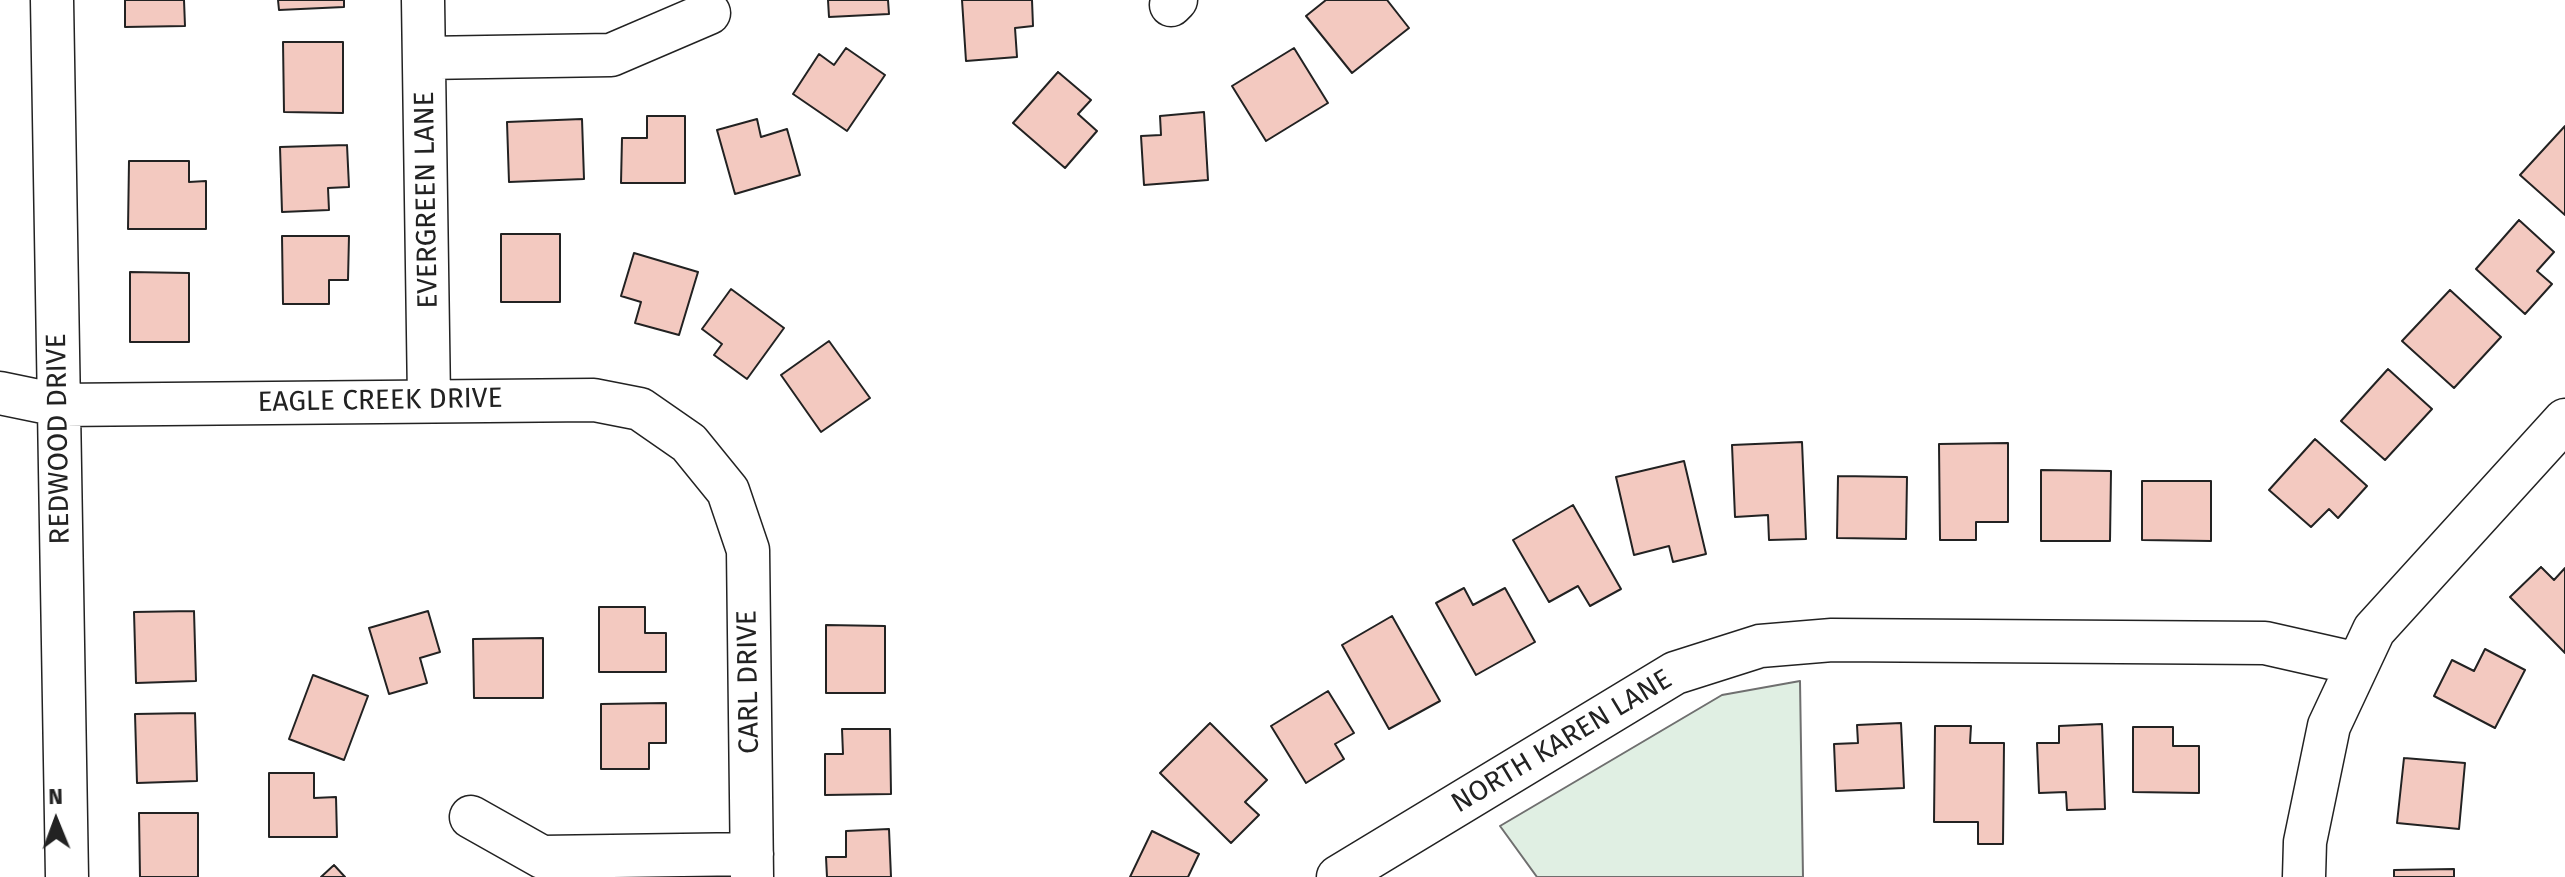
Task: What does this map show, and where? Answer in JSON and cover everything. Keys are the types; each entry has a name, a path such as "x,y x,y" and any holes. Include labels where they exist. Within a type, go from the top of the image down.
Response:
{"street":[{"name":"REDWOOD DRIVE","path":"52,0 67,877"},
{"name":"EVERGREEN LANE","path":"423,0 429,399"},
{"path":"424,58 611,55 709,13"},
{"name":"EAGLE CREEK DRIVE","path":"0,393 58,405 429,399 594,400 640,409 689,443 728,491"},
{"path":"2304,877 2305,842 2329,726 2374,630 2565,420"},
{"name":"CARL DRIVE","path":"728,491 748,550 752,866"},
{"name":"NORTH KAREN LANE","path":"1338,877 1675,673 1760,646 1832,640 2265,643 2358,664"},
{"path":"471,817 542,857 752,866"}],"green space":[{"path":"1800,681 1803,877 1537,877 1500,826 1722,695"}],"building":[{"path":"125,0 184,0 185,26 125,27"},
{"path":"278,0 344,0 344,7 279,10"},
{"path":"828,0 888,0 889,14 829,17"},
{"path":"962,0 1032,0 1033,26 1015,28 1017,57 966,61"},
{"path":"1326,0 1387,0 1409,28 1352,73 1306,16"},
{"path":"283,42 343,42 343,113 284,112"},
{"path":"846,48 885,75 847,131 793,94 819,54 834,65"},
{"path":"1294,48 1328,103 1266,141 1232,86"},
{"path":"1058,72 1091,100 1078,114 1097,131 1065,168 1013,123"},
{"path":"1204,112 1208,180 1144,185 1141,136 1161,135 1160,116"},
{"path":"647,116 685,116 685,183 621,183 622,138 647,138"},
{"path":"582,119 584,179 509,182 507,122"},
{"path":"757,119 761,137 787,129 800,175 735,194 717,130"},
{"path":"2565,126 2565,215 2520,175"},
{"path":"347,145 349,187 328,188 329,210 282,212 280,147"},
{"path":"129,161 189,161 189,182 206,181 206,229 128,229"},
{"path":"2519,220 2554,252 2537,271 2552,284 2525,314 2476,269"},
{"path":"501,234 560,234 560,302 501,302"},
{"path":"282,236 349,236 348,280 329,280 329,304 283,304"},
{"path":"634,253 698,272 679,335 635,323 641,302 621,296"},
{"path":"130,272 189,273 189,342 130,342"},
{"path":"731,289 784,328 747,379 714,355 722,344 702,329"},
{"path":"2450,290 2501,337 2454,388 2402,341"},
{"path":"829,341 870,398 821,432 781,375"},
{"path":"2388,369 2432,409 2385,460 2341,421"},
{"path":"2315,439 2367,486 2338,518 2329,509 2311,527 2269,490"},
{"path":"1802,442 1806,539 1769,540 1768,515 1735,517 1732,445"},
{"path":"2008,443 2008,522 1976,522 1976,540 1940,540 1939,444"},
{"path":"1684,461 1706,554 1673,562 1669,546 1634,555 1616,477"},
{"path":"2041,470 2111,471 2110,541 2041,541"},
{"path":"1838,476 1907,477 1906,539 1837,538"},
{"path":"2142,481 2211,481 2211,541 2142,540"},
{"path":"1573,505 1621,589 1590,606 1578,586 1549,602 1513,540"},
{"path":"2541,567 2554,580 2565,568 2565,653 2510,597"},
{"path":"1464,588 1473,605 1505,588 1535,642 1476,675 1436,603"},
{"path":"599,607 645,607 645,633 666,633 666,672 599,672"},
{"path":"194,611 196,681 136,683 134,612"},
{"path":"428,611 440,652 420,658 427,683 389,694 369,628"},
{"path":"1392,616 1440,701 1389,729 1342,645"},
{"path":"826,625 885,626 885,693 826,693"},
{"path":"543,638 543,698 474,698 473,639"},
{"path":"2485,649 2525,670 2495,728 2434,696 2452,660 2474,671"},
{"path":"313,675 368,696 344,760 289,739"},
{"path":"1328,691 1354,733 1335,744 1344,759 1306,783 1271,726"},
{"path":"666,703 666,743 649,743 649,769 601,769 601,704"},
{"path":"195,713 197,781 137,783 135,714"},
{"path":"1210,723 1267,780 1245,802 1259,815 1231,843 1160,773"},
{"path":"1901,723 1904,788 1836,791 1834,744 1858,743 1857,725"},
{"path":"2102,724 2105,809 2067,810 2066,792 2039,793 2037,743 2059,743 2059,726"},
{"path":"1935,726 1971,726 1970,743 2004,743 2003,844 1978,844 1978,822 1934,822"},
{"path":"2133,727 2173,727 2173,746 2199,746 2199,793 2133,792"},
{"path":"842,729 890,729 891,794 825,795 825,754 843,754"},
{"path":"2404,758 2465,763 2459,829 2397,823"},
{"path":"269,773 314,773 314,798 336,797 337,837 269,837"},
{"path":"139,813 198,813 198,877 140,877"},
{"path":"889,829 891,877 827,877 826,857 846,857 846,831"},
{"path":"1152,831 1199,854 1188,877 1130,877"},
{"path":"334,865 345,877 321,877"},
{"path":"2454,869 2454,877 2394,877 2394,870"}]}
